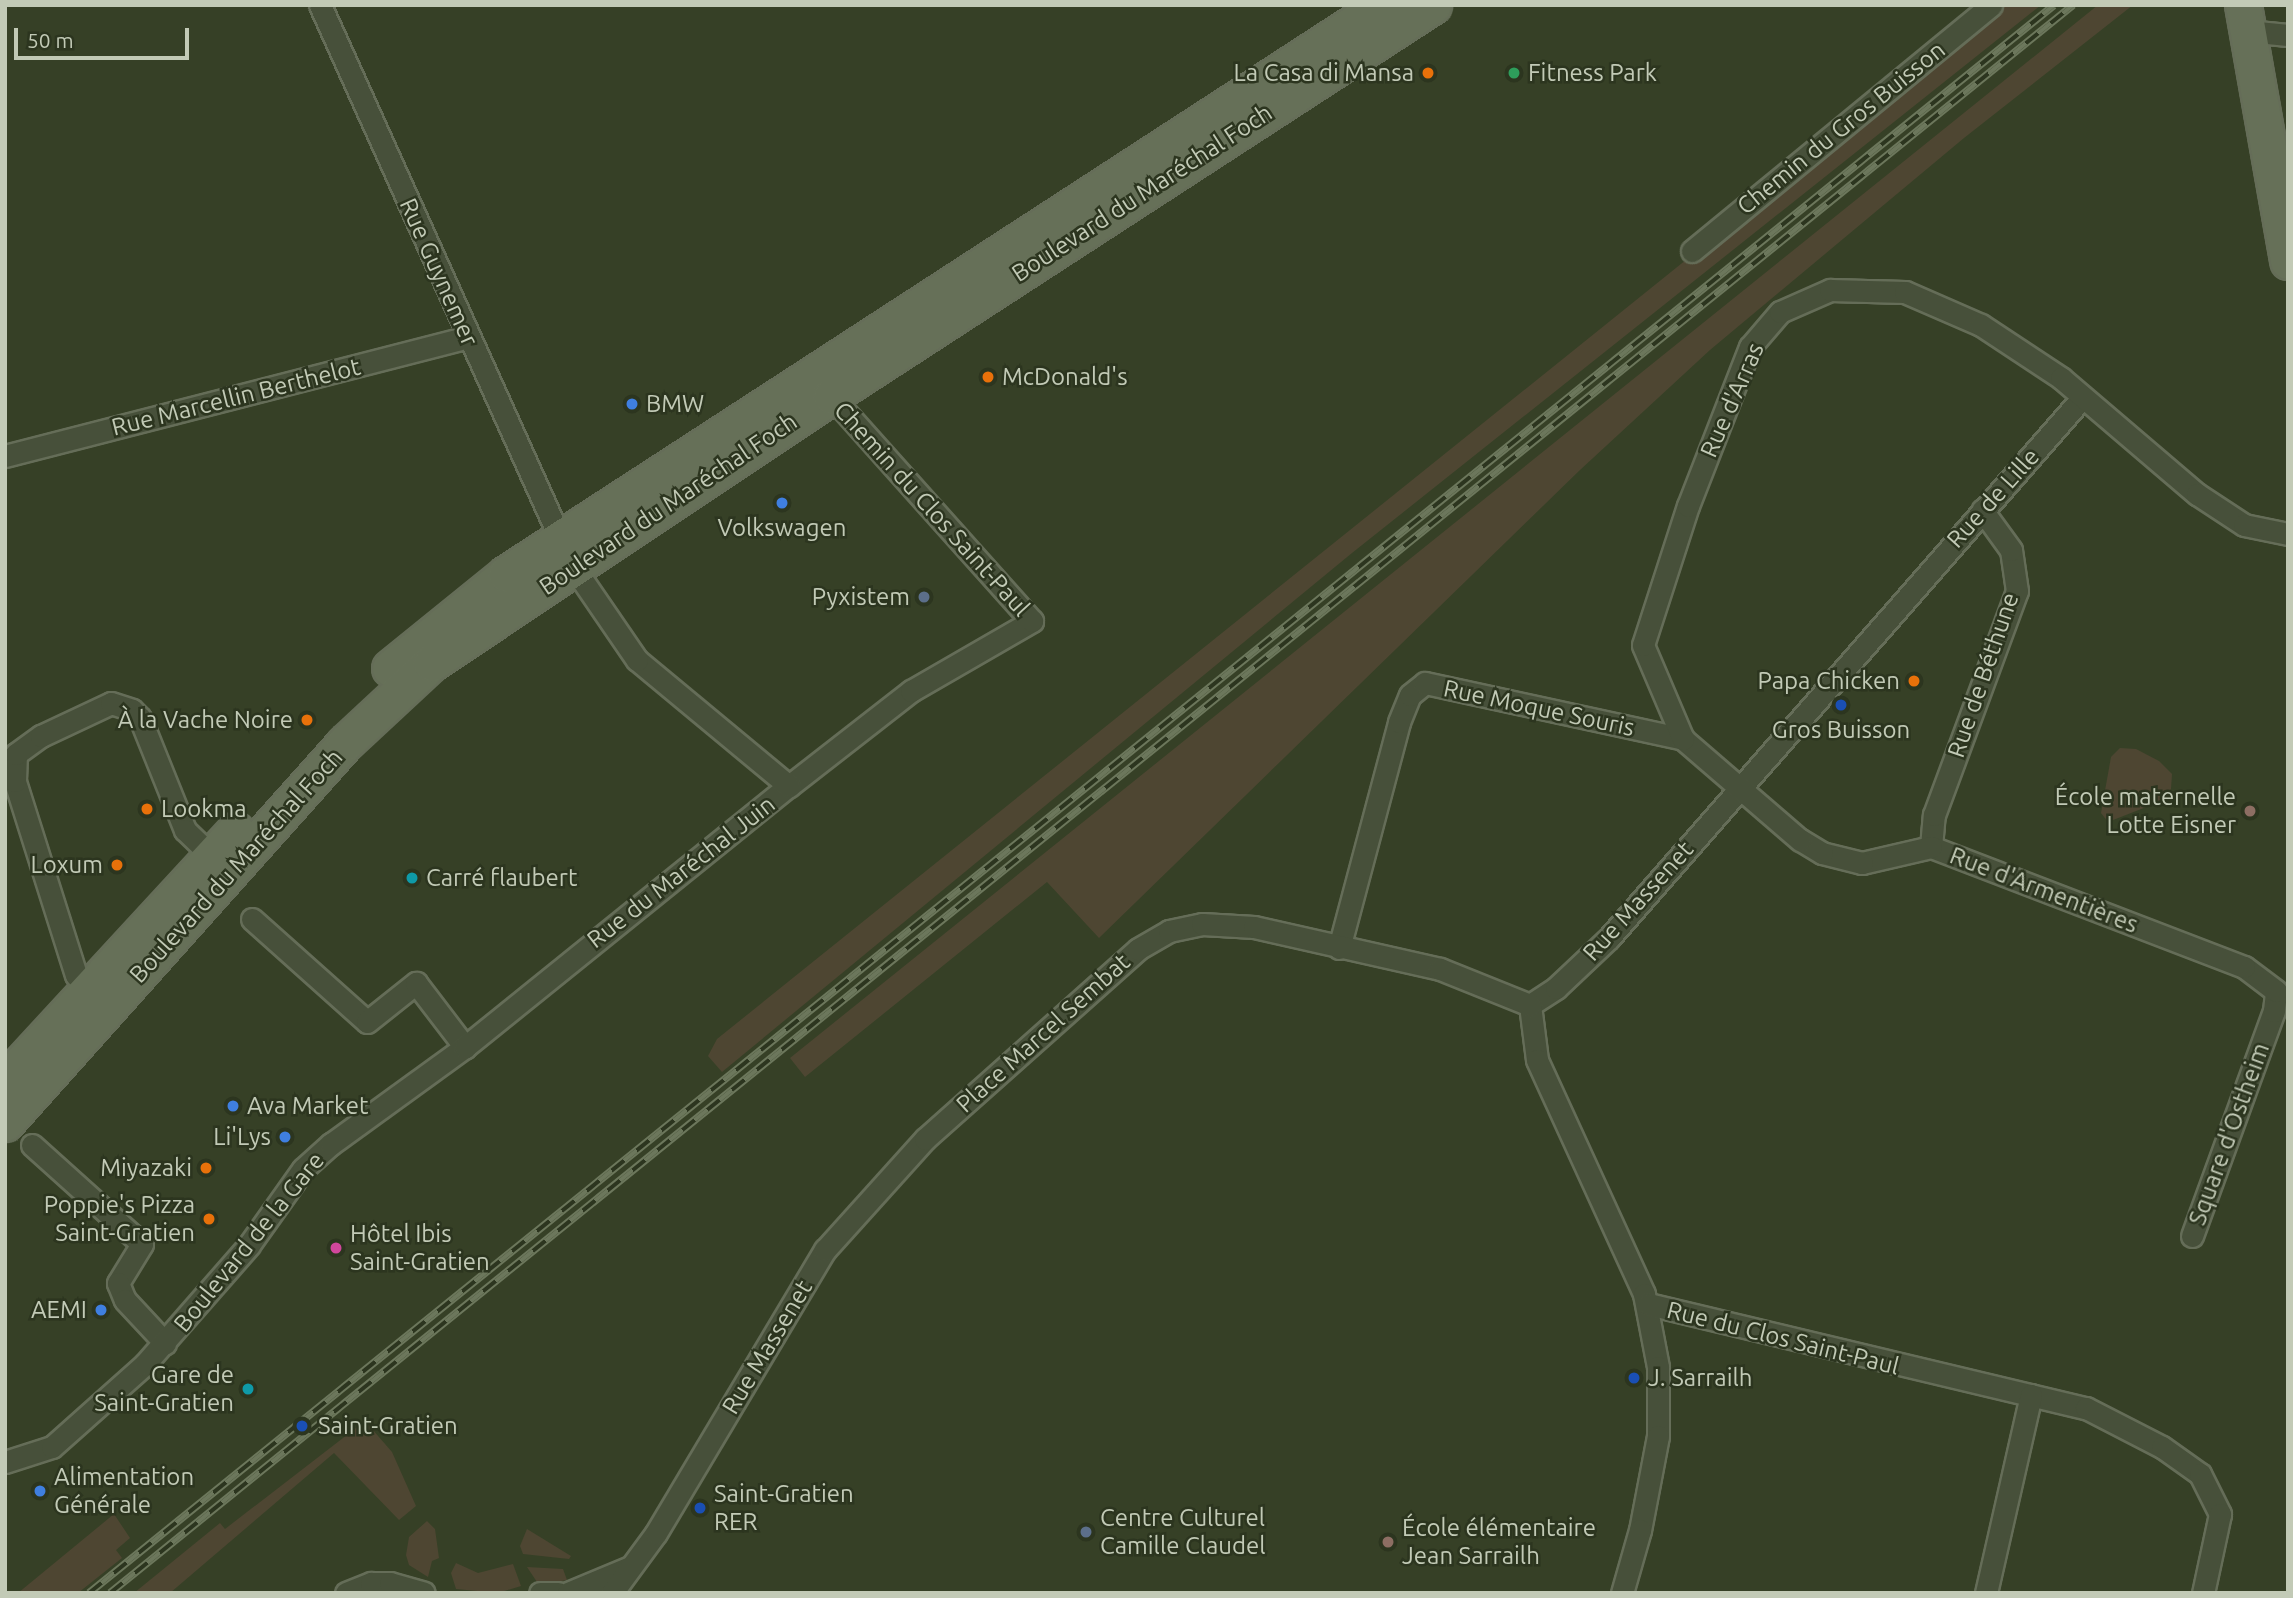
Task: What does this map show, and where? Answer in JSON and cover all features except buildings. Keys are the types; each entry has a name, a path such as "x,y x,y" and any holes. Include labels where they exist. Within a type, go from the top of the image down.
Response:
{"main road":[{"name":"Boulevard du Maréchal Foch","path":"5,1082 39,1043 104,993 395,694 567,553 1382,5"},
{"name":"Boulevard du Maréchal Foch","path":"5,1123 212,856 406,653 459,608 567,553 831,396 1433,5"},
{"path":"2245,18 2288,261"}],"street":[{"name":"Rue Guynemer","path":"320,5 467,337 567,553"},
{"name":"Chemin du Gros Buisson","path":"1692,251 1991,5"},
{"path":"2245,18 2288,35"},
{"name":"Rue d'Arras","path":"1738,789 1683,739 1643,646 1688,506 1750,347 1780,312 1830,290 1905,292 1980,326 2082,397"},
{"name":"Rue Marcellin Berthelot","path":"5,456 467,337"},
{"name":"Chemin du Clos Saint-Paul","path":"789,786 911,691 1032,621 931,513 831,396"},
{"path":"2082,397 2197,494 2244,525 2288,534"},
{"name":"Rue de Lille","path":"1738,789 2082,397"},
{"name":"Rue de Béthune","path":"1931,847 1934,815 2017,591 2011,550 1982,510"},
{"name":"Rue du Maréchal Juin","path":"465,1047 789,786 637,660 567,553"},
{"name":"Rue Moque Souris","path":"1339,948 1399,722 1410,695 1425,683 1683,739"},
{"path":"104,993 76,975 15,781 16,754 41,736 111,703 132,710 140,718 185,830 212,856"},
{"name":"Rue d'Armentières","path":"1738,789 1822,853 1862,863 1931,847 2244,967 2276,991"},
{"name":"Rue Massenet","path":"1530,1005 1556,988 1609,938 1738,789"},
{"path":"252,919 366,1023 416,984 465,1047"},
{"name":"Place Marcel Sembat","path":"925,1139 1079,998 1138,949 1169,932 1202,924 1254,927 1440,969 1530,1005"},
{"name":"Square d'Ostheim","path":"2192,1236 2274,1011 2276,991"},
{"name":"Rue du Clos Saint-Paul","path":"1530,1005 1536,1060 1648,1304 2086,1408 2162,1447 2200,1474 2220,1514 2203,1593"},
{"name":"Boulevard de la Gare","path":"5,1462 52,1447 165,1343 249,1245 303,1169 331,1144 465,1047"},
{"name":"Rue Massenet","path":"628,1568 656,1533 825,1250 925,1139"},
{"path":"32,1145 142,1244 118,1283 125,1300 165,1343"},
{"path":"1622,1593 1640,1530 1658,1436 1658,1367 1648,1304"},
{"path":"1986,1593 2031,1395"},
{"path":"568,1593 628,1568"},
{"path":"612,1593 628,1568"},
{"path":"346,1593 371,1583 390,1583 424,1593"},
{"path":"540,1593 558,1593"}],"shaded area":[{"path":"2003,5 2041,5 1352,553 722,1072 708,1056 717,1039"},
{"path":"2098,5 2133,5 1964,138 1710,350 1580,470 1099,938 1047,882 805,1077 790,1058"},
{"path":"2120,748 2136,749 2159,761 2172,774 2171,789 2159,802 2108,822 2101,813 2111,757"},
{"path":"365,1421 392,1452 416,1506 399,1520 334,1453 170,1593 134,1593 220,1523 225,1529"},
{"path":"114,1514 130,1538 116,1550 122,1558 78,1593 18,1593"},
{"path":"427,1521 435,1529 439,1558 432,1561 428,1577 409,1565 406,1555 409,1537"},
{"path":"527,1529 571,1556 569,1559 523,1554 520,1546"},
{"path":"456,1563 478,1573 513,1564 521,1586 498,1593 456,1589 451,1573"},
{"path":"527,1567 563,1569 567,1580 539,1585"}],"railway":[{"path":"89,1593 2054,5"},
{"path":"110,1593 2073,5"}],"place":[{"name":"La Casa di Mansa","path":"1428,73"},
{"name":"Fitness Park","path":"1514,73"},
{"name":"McDonald's","path":"988,377"},
{"name":"BMW","path":"632,404"},
{"name":"Volkswagen","path":"782,503"},
{"name":"Pyxistem","path":"924,597"},
{"name":"Papa Chicken","path":"1914,681"},
{"name":"Gros Buisson","path":"1841,705"},
{"name":"À la Vache Noire","path":"307,720"},
{"name":"Lookma","path":"147,809"},
{"name":"École maternelle Lotte Eisner","path":"2250,811"},
{"name":"Loxum","path":"117,865"},
{"name":"Carré flaubert","path":"412,878"},
{"name":"Ava Market","path":"233,1106"},
{"name":"Li'Lys","path":"285,1137"},
{"name":"Miyazaki","path":"206,1168"},
{"name":"Poppie's Pizza Saint-Gratien","path":"209,1219"},
{"name":"Hôtel Ibis Saint-Gratien","path":"336,1248"},
{"name":"AEMI","path":"101,1310"},
{"name":"J. Sarrailh","path":"1634,1378"},
{"name":"Gare de Saint-Gratien","path":"248,1389"},
{"name":"Saint-Gratien","path":"302,1426"},
{"name":"Alimentation Générale","path":"40,1491"},
{"name":"Saint-Gratien RER","path":"700,1508"},
{"name":"Centre Culturel Camille Claudel","path":"1086,1532"},
{"name":"École élémentaire Jean Sarrailh","path":"1388,1542"}]}
